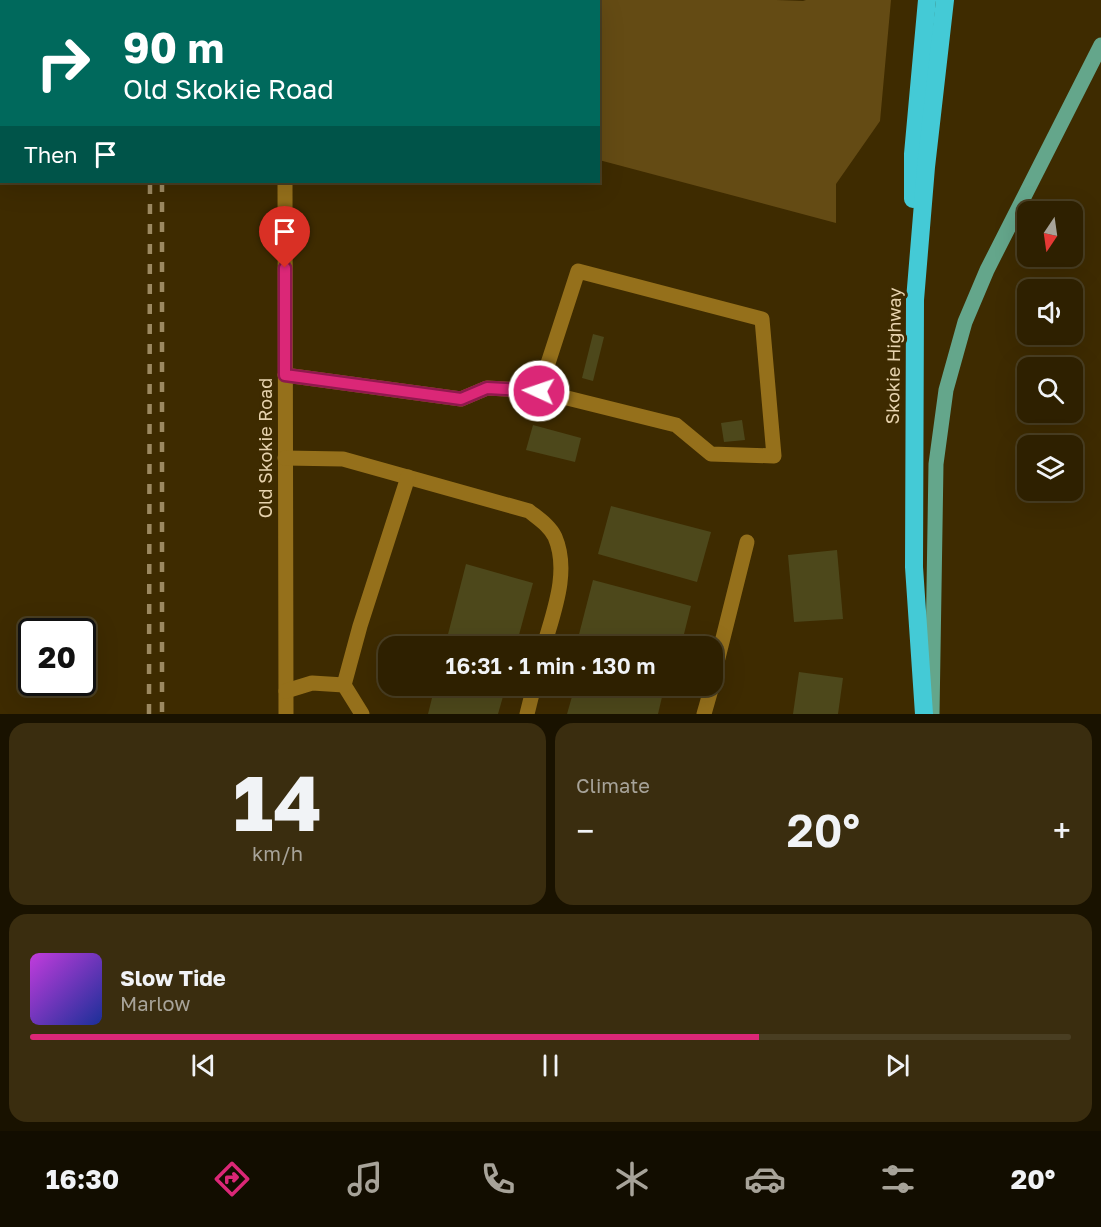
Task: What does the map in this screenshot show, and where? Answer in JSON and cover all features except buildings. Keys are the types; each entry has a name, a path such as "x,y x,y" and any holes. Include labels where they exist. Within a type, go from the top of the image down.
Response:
{"highway":[{"path":"915,300 912,154 927,0"},
{"name":"Skokie Highway","path":"924,714 914,567 915,300 926,167 945,0"}],"main road":[{"path":"932,714 936,464 946,390 965,322 987,270 1101,45"}],"street":[{"name":"Old Skokie Road","path":"285,183 286,714"},
{"path":"285,375 461,399 487,388 539,391 676,425 711,454 774,456 762,319 578,271 539,391"},
{"path":"285,458 343,459 530,511 547,524 555,537 560,555 559,593 547,636"},
{"path":"362,714 344,685 360,626 408,477"},
{"path":"723,639 747,542"},
{"path":"286,691 312,683 344,685"},
{"path":"527,714 532,696"},
{"path":"704,714 709,696"}],"shaded area":[{"path":"600,0 891,0 880,121 836,184 836,223 600,160"}],"railway":[{"path":"149,714 150,183"},
{"path":"162,183 162,714"}],"route":[{"path":"285,268 285,375 461,399 487,388 539,391"}]}
